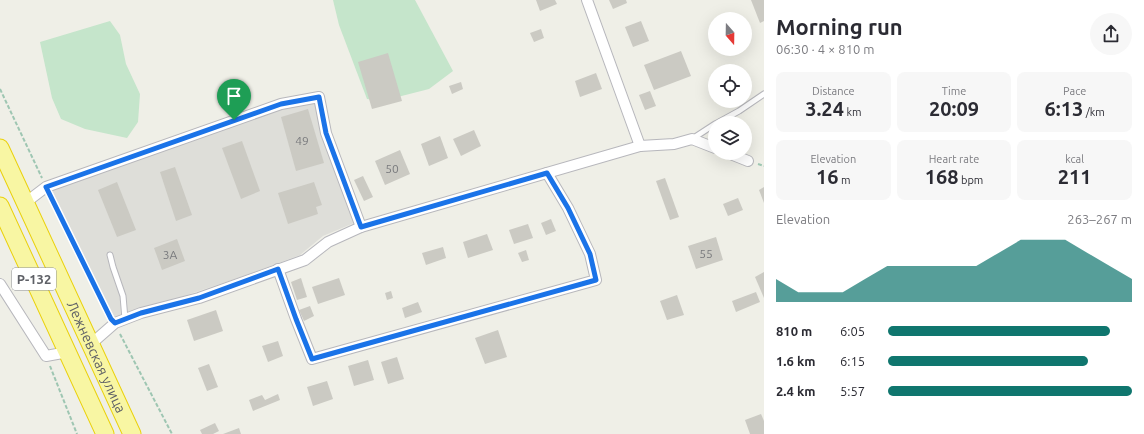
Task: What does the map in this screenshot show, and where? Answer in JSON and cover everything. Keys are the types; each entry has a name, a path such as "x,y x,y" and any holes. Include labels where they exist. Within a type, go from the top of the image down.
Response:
{"highway":[{"name":"Лежневская улица","path":"0,148 132,434"},
{"name":"Лежневская улица","path":"0,206 105,434"}],"street":[{"path":"587,0 640,146"},
{"path":"25,203 46,187 281,104 319,97 326,133 361,227"},
{"path":"91,344 115,323 141,313 199,298 305,260 328,242 361,227 640,146 674,144 692,139 708,145"},
{"path":"278,269 312,359 596,280 590,254 568,208 547,173"},
{"path":"0,284 46,356 68,352"}],"lane":[{"path":"730,116 764,94"},
{"path":"692,139 708,129"},
{"path":"110,255 123,296 125,319"}],"path":[{"path":"0,88 46,187 111,319 115,323 172,434"},
{"path":"46,356 77,434"}],"shaded area":[{"path":"314,102 354,223 323,236 300,255 247,275 115,319 49,189 272,112"}],"green space":[{"path":"333,0 415,0 453,71 429,89 382,101 367,99 339,25"},
{"path":"110,21 120,35 126,64 140,94 138,122 127,138 85,129 61,119 52,98 40,42"}],"building":[{"path":"536,0 555,0 557,4 540,11"},
{"path":"609,0 626,0 627,3 613,9"},
{"path":"751,0 764,0 764,21 760,23"},
{"path":"641,21 649,41 633,47 625,27"},
{"path":"541,29 544,38 534,42 530,33"},
{"path":"681,51 691,76 654,90 644,65"},
{"path":"388,53 402,101 372,109 358,62"},
{"path":"596,73 602,89 580,97 575,81"},
{"path":"461,82 463,89 452,94 449,86"},
{"path":"650,91 656,106 645,110 639,95"},
{"path":"308,109 324,163 296,171 281,117"},
{"path":"474,130 481,146 461,156 453,139"},
{"path":"440,136 448,158 429,166 421,144"},
{"path":"242,141 260,191 241,199 222,148"},
{"path":"400,150 410,174 385,185 375,161"},
{"path":"175,167 192,215 176,221 160,172"},
{"path":"363,176 373,197 364,201 354,180"},
{"path":"665,178 679,217 670,220 656,181"},
{"path":"117,182 136,230 117,237 98,190"},
{"path":"314,182 322,205 316,207 318,214 288,224 278,193"},
{"path":"764,187 764,203 759,190"},
{"path":"738,198 743,210 728,216 723,204"},
{"path":"551,219 556,231 546,235 541,223"},
{"path":"528,224 533,238 514,244 509,230"},
{"path":"487,234 493,250 468,258 463,242"},
{"path":"716,237 723,260 696,269 688,246"},
{"path":"177,239 185,261 162,270 154,248"},
{"path":"443,247 446,258 426,265 422,253"},
{"path":"526,250 529,260 522,262 518,253"},
{"path":"764,272 764,298 755,277"},
{"path":"301,278 307,297 297,300 291,282"},
{"path":"339,278 345,295 318,304 312,287"},
{"path":"391,291 393,298 387,300 385,293"},
{"path":"756,292 760,302 736,312 732,301"},
{"path":"677,295 684,315 667,320 660,301"},
{"path":"418,302 422,312 405,318 402,308"},
{"path":"310,306 314,316 304,321 299,310"},
{"path":"216,310 223,331 194,341 187,320"},
{"path":"498,330 507,357 485,364 475,338"},
{"path":"278,341 283,356 268,362 262,346"},
{"path":"397,357 404,379 388,384 381,362"},
{"path":"368,360 374,380 354,386 348,366"},
{"path":"209,364 218,387 207,391 198,368"},
{"path":"327,381 333,399 313,406 307,387"},
{"path":"278,394 280,400 253,411 249,400 262,395 265,400"},
{"path":"761,414 764,421 764,434 750,434 745,420"},
{"path":"215,423 219,431 213,434 202,434 200,430"},
{"path":"239,428 241,434 223,434"}],"route":[{"path":"319,97 326,133 361,227 547,173 568,208 590,254 596,280 312,359 278,269 199,298 141,313 115,323 111,319 46,187 234,120 281,104 319,97"}]}
